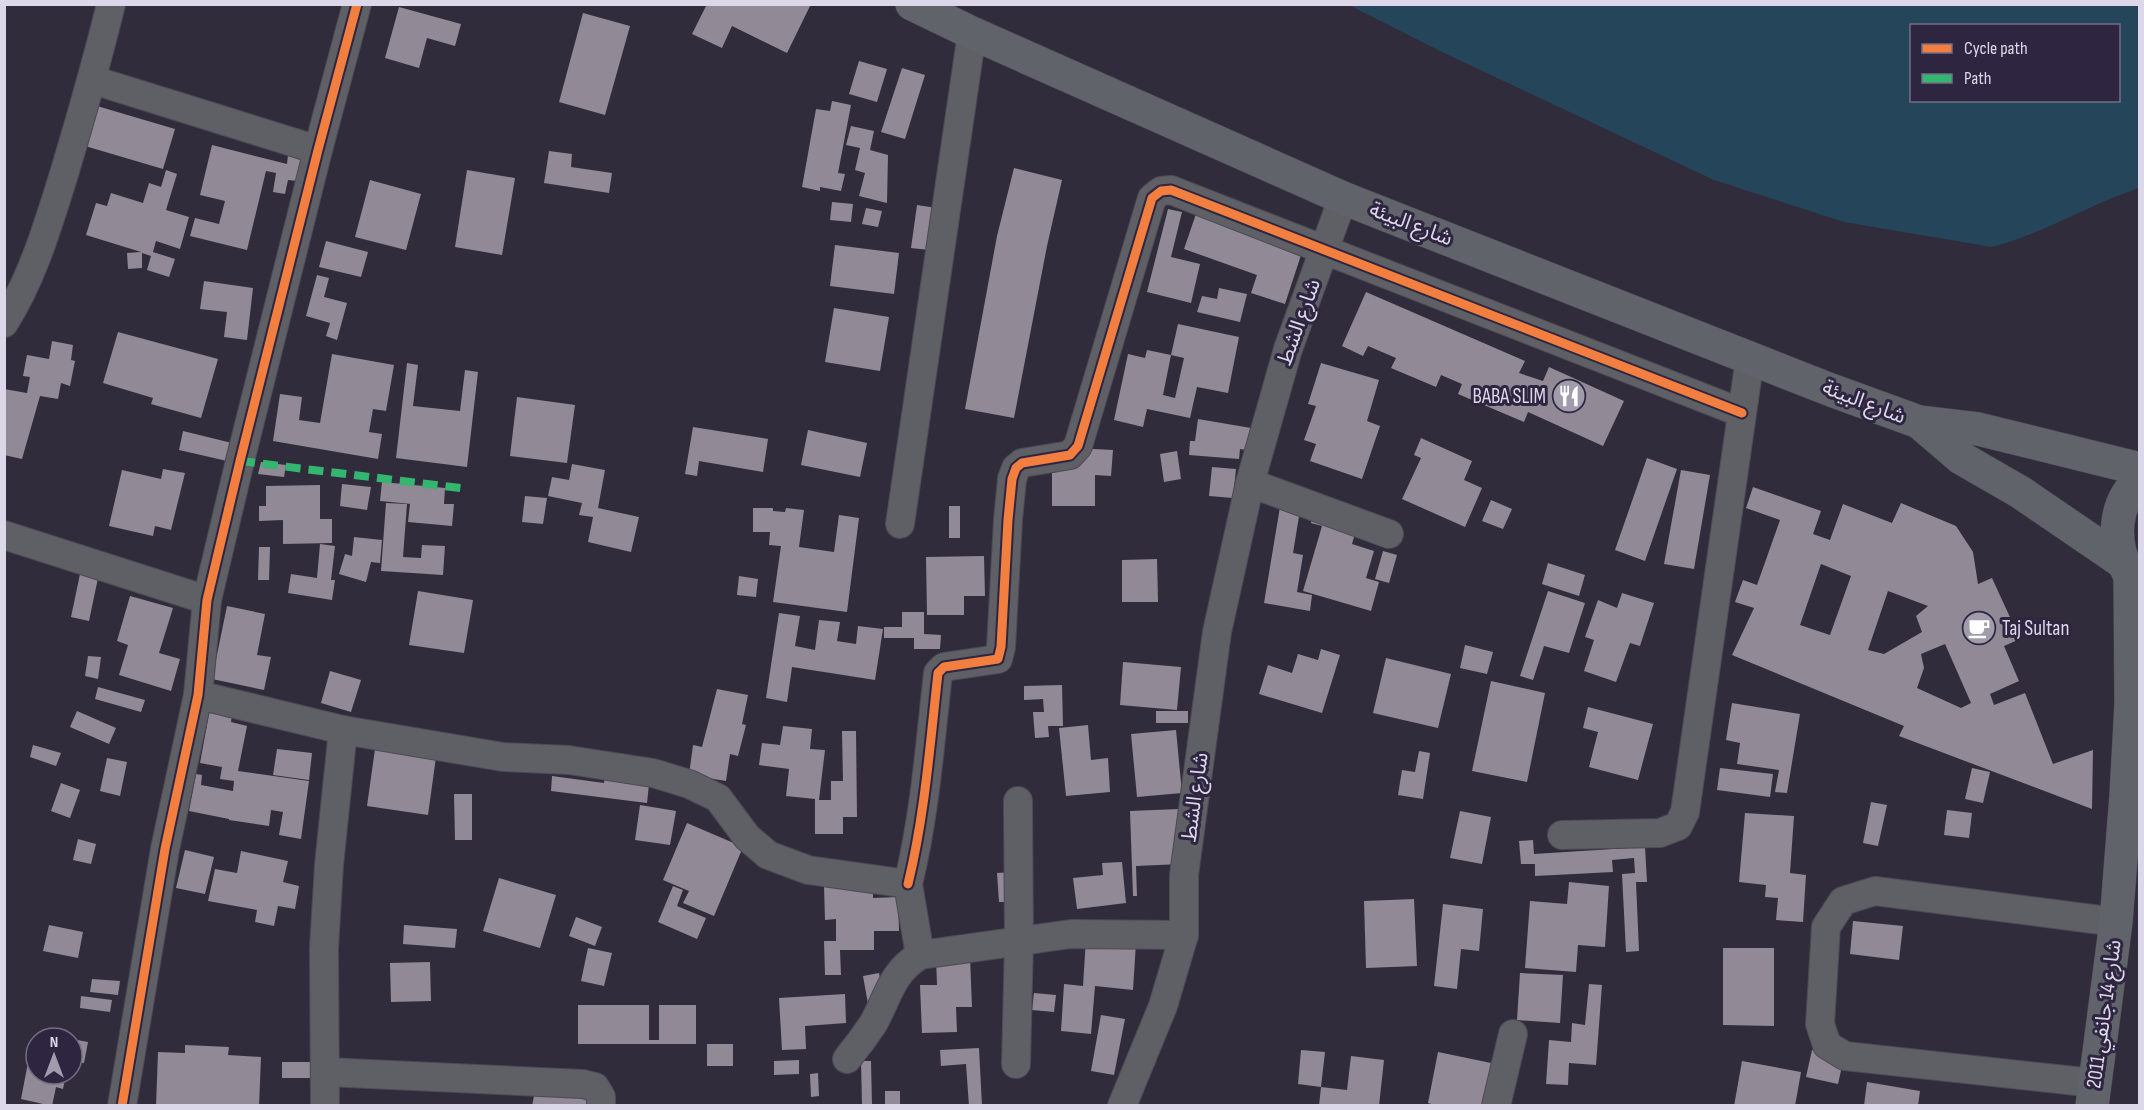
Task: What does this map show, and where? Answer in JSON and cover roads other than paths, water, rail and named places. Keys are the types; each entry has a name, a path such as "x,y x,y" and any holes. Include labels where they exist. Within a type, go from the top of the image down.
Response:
{"main road":[{"name":"شارع البيئة","path":"912,4 972,33 1343,198 1750,358 1919,422 1978,429 2139,469"},
{"name":"شارع البيئة","path":"1919,422 1961,458 2020,492 2131,574"},
{"name":"شارع 14 جانفي 2011","path":"2093,1094 2116,922 2131,704 2131,574 2117,544 2117,523 2123,503 2139,480"},
{"name":"شارع 14 جانفي 2011","path":"2116,922 2139,859"}],"street":[{"path":"4,323 27,281 43,243 93,80 111,4"},
{"path":"122,1106 161,871 198,695 207,600 318,150 357,4"},
{"path":"900,524 972,33"},
{"path":"93,80 318,150"},
{"path":"920,955 908,884 924,808 938,673 944,667 998,659 1001,647 1012,479 1016,468 1022,463 1070,455 1078,446 1152,198 1161,191 1172,190 1742,413"},
{"name":"شارع الشط","path":"1122,1106 1163,1006 1184,935 1184,875 1217,632 1250,483 1288,348 1343,198"},
{"path":"1562,836 1660,833 1678,826 1685,812 1750,358"},
{"path":"1250,483 1389,534"},
{"path":"4,535 207,600"},
{"path":"198,695 343,730 503,757 569,760 653,773 689,784 718,798 747,837 768,855 808,870 908,884"},
{"path":"325,1106 324,948 329,865 343,730"},
{"path":"1016,1064 1019,941 1018,801"},
{"path":"2093,1094 1845,1056 1827,1045 1820,1024 1826,927 1843,901 1875,891 2116,922"},
{"path":"847,1059 872,1024 897,975 906,964 920,955 1071,934 1184,935"},
{"path":"1496,1106 1513,1034"},
{"path":"326,1072 583,1084 595,1087 601,1097 601,1106"}],"water":[{"path":"1349,5 2139,5 2139,188 2030,234 1992,247 1844,222 1714,180 1438,50"}],"place":[{"name":"BABA SLIM","path":"1569,396"},
{"name":"Taj Sultan","path":"1979,628"}]}
